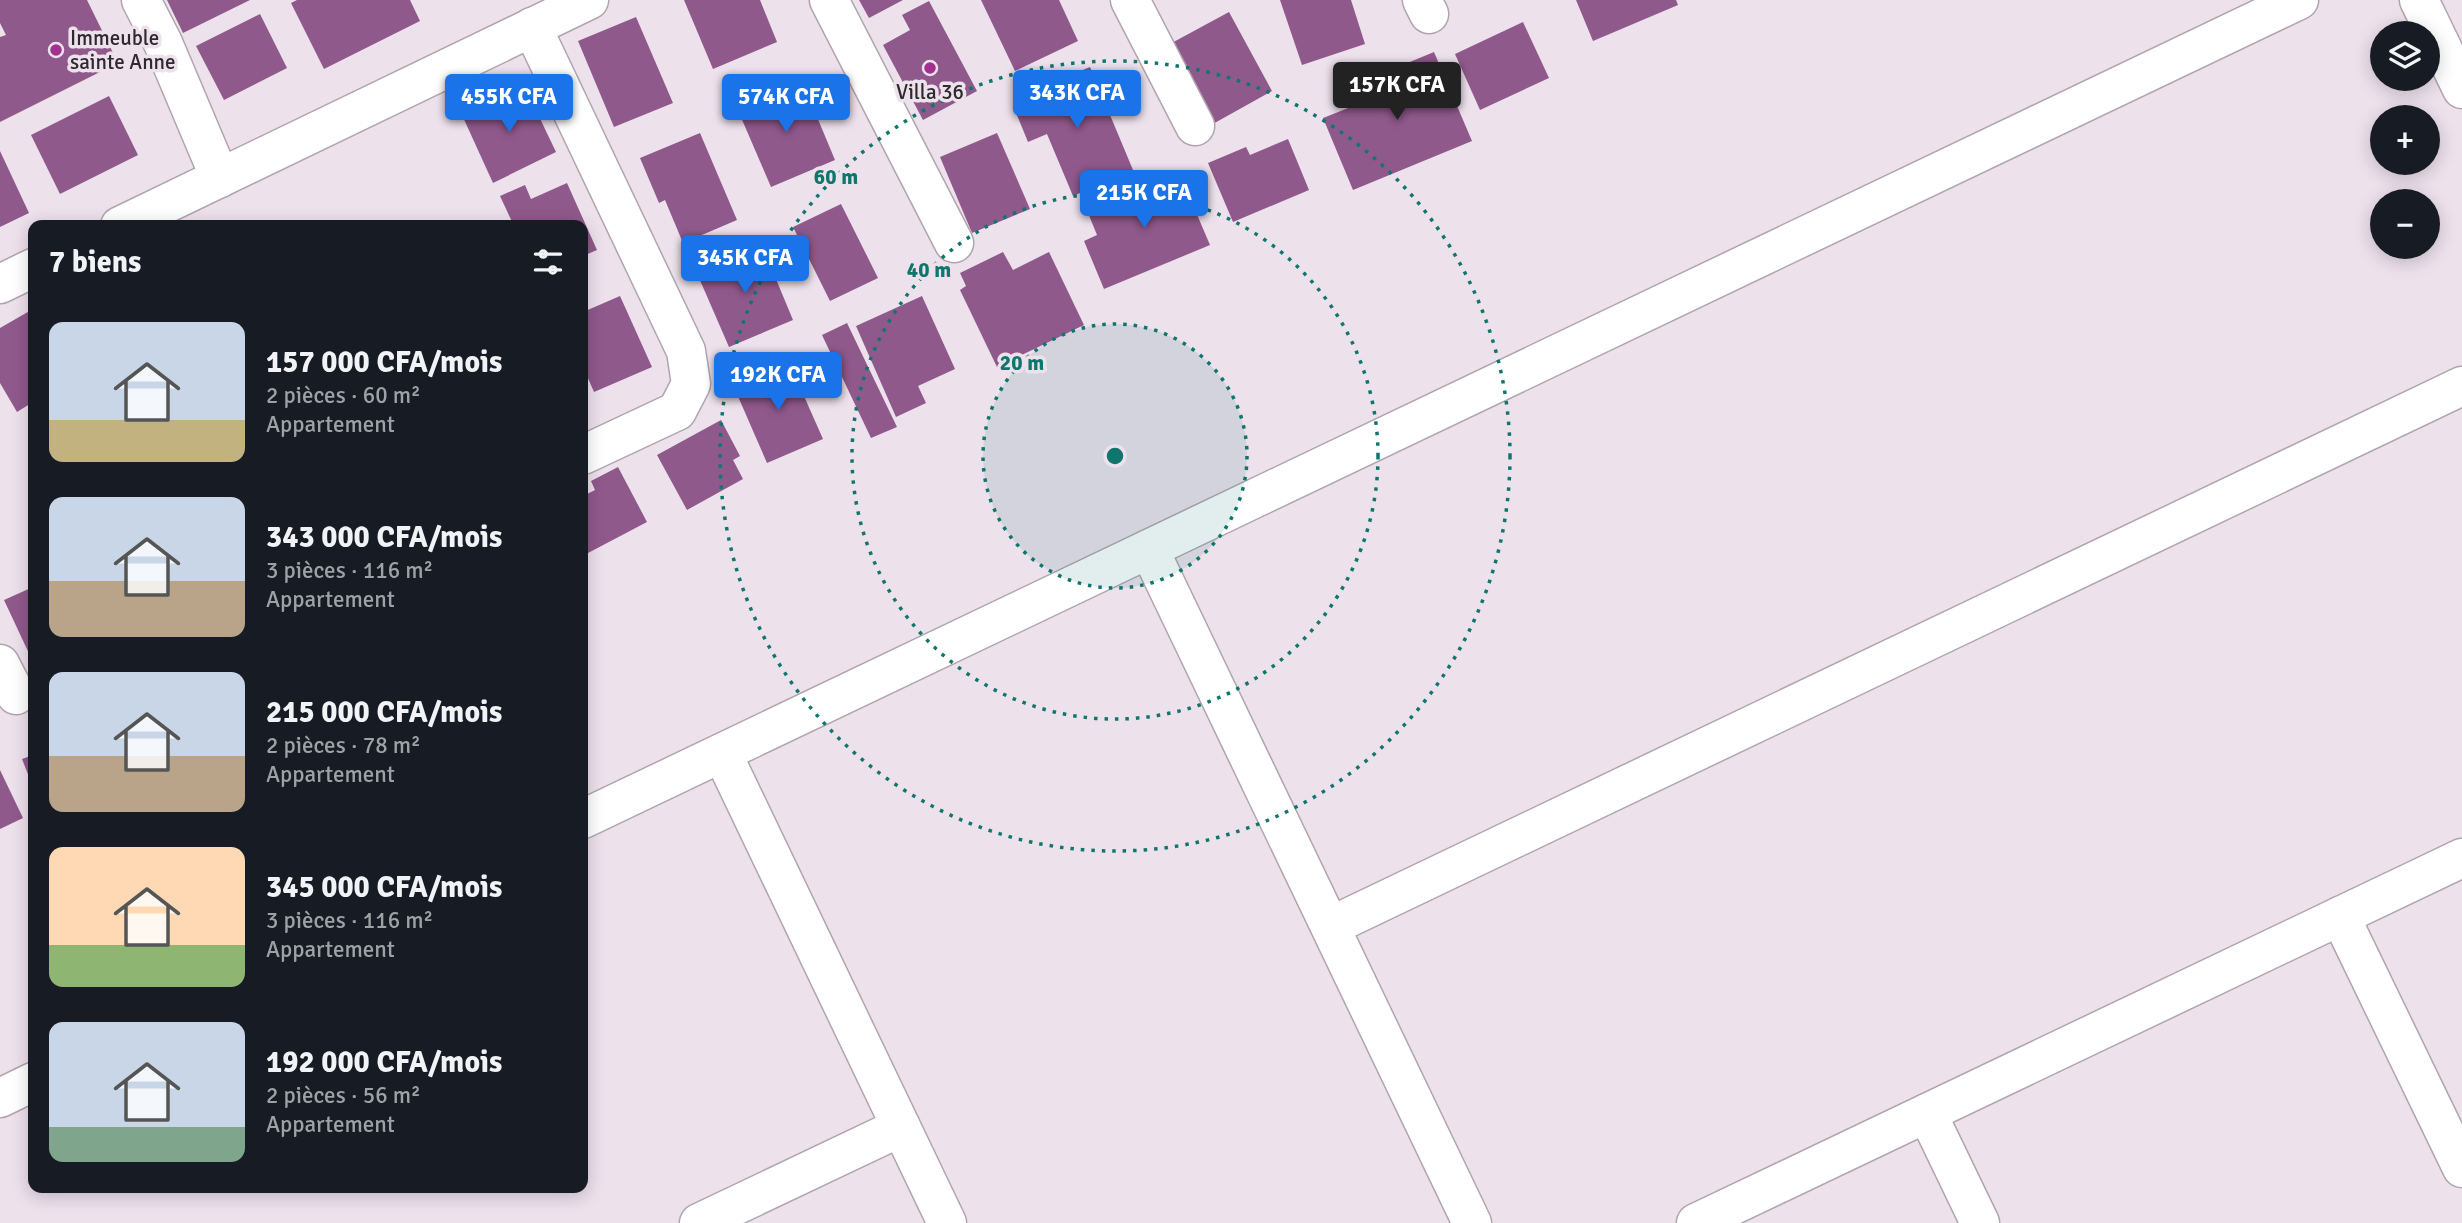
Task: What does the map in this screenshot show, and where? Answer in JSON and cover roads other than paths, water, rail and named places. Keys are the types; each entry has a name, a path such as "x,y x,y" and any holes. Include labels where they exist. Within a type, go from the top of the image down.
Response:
{"street":[{"path":"141,0 163,43 220,178"},
{"path":"132,220 589,0"},
{"path":"829,0 954,243"},
{"path":"1130,0 1195,126"},
{"path":"588,817 2299,0"},
{"path":"2419,0 2462,89"},
{"path":"532,27 686,351 691,384 677,411 588,453"},
{"path":"0,284 28,270"},
{"path":"1331,926 2462,386"},
{"path":"1149,549 1472,1223"},
{"path":"722,753 947,1223"},
{"path":"1696,1223 2462,858"},
{"path":"2340,916 2462,1168"},
{"path":"0,1098 28,1084"},
{"path":"1927,1113 1980,1223"},
{"path":"699,1223 901,1127"}],"place":[{"name":"Immeuble sainte Anne","path":"56,50"},
{"name":"Villa 36","path":"930,68"}]}
